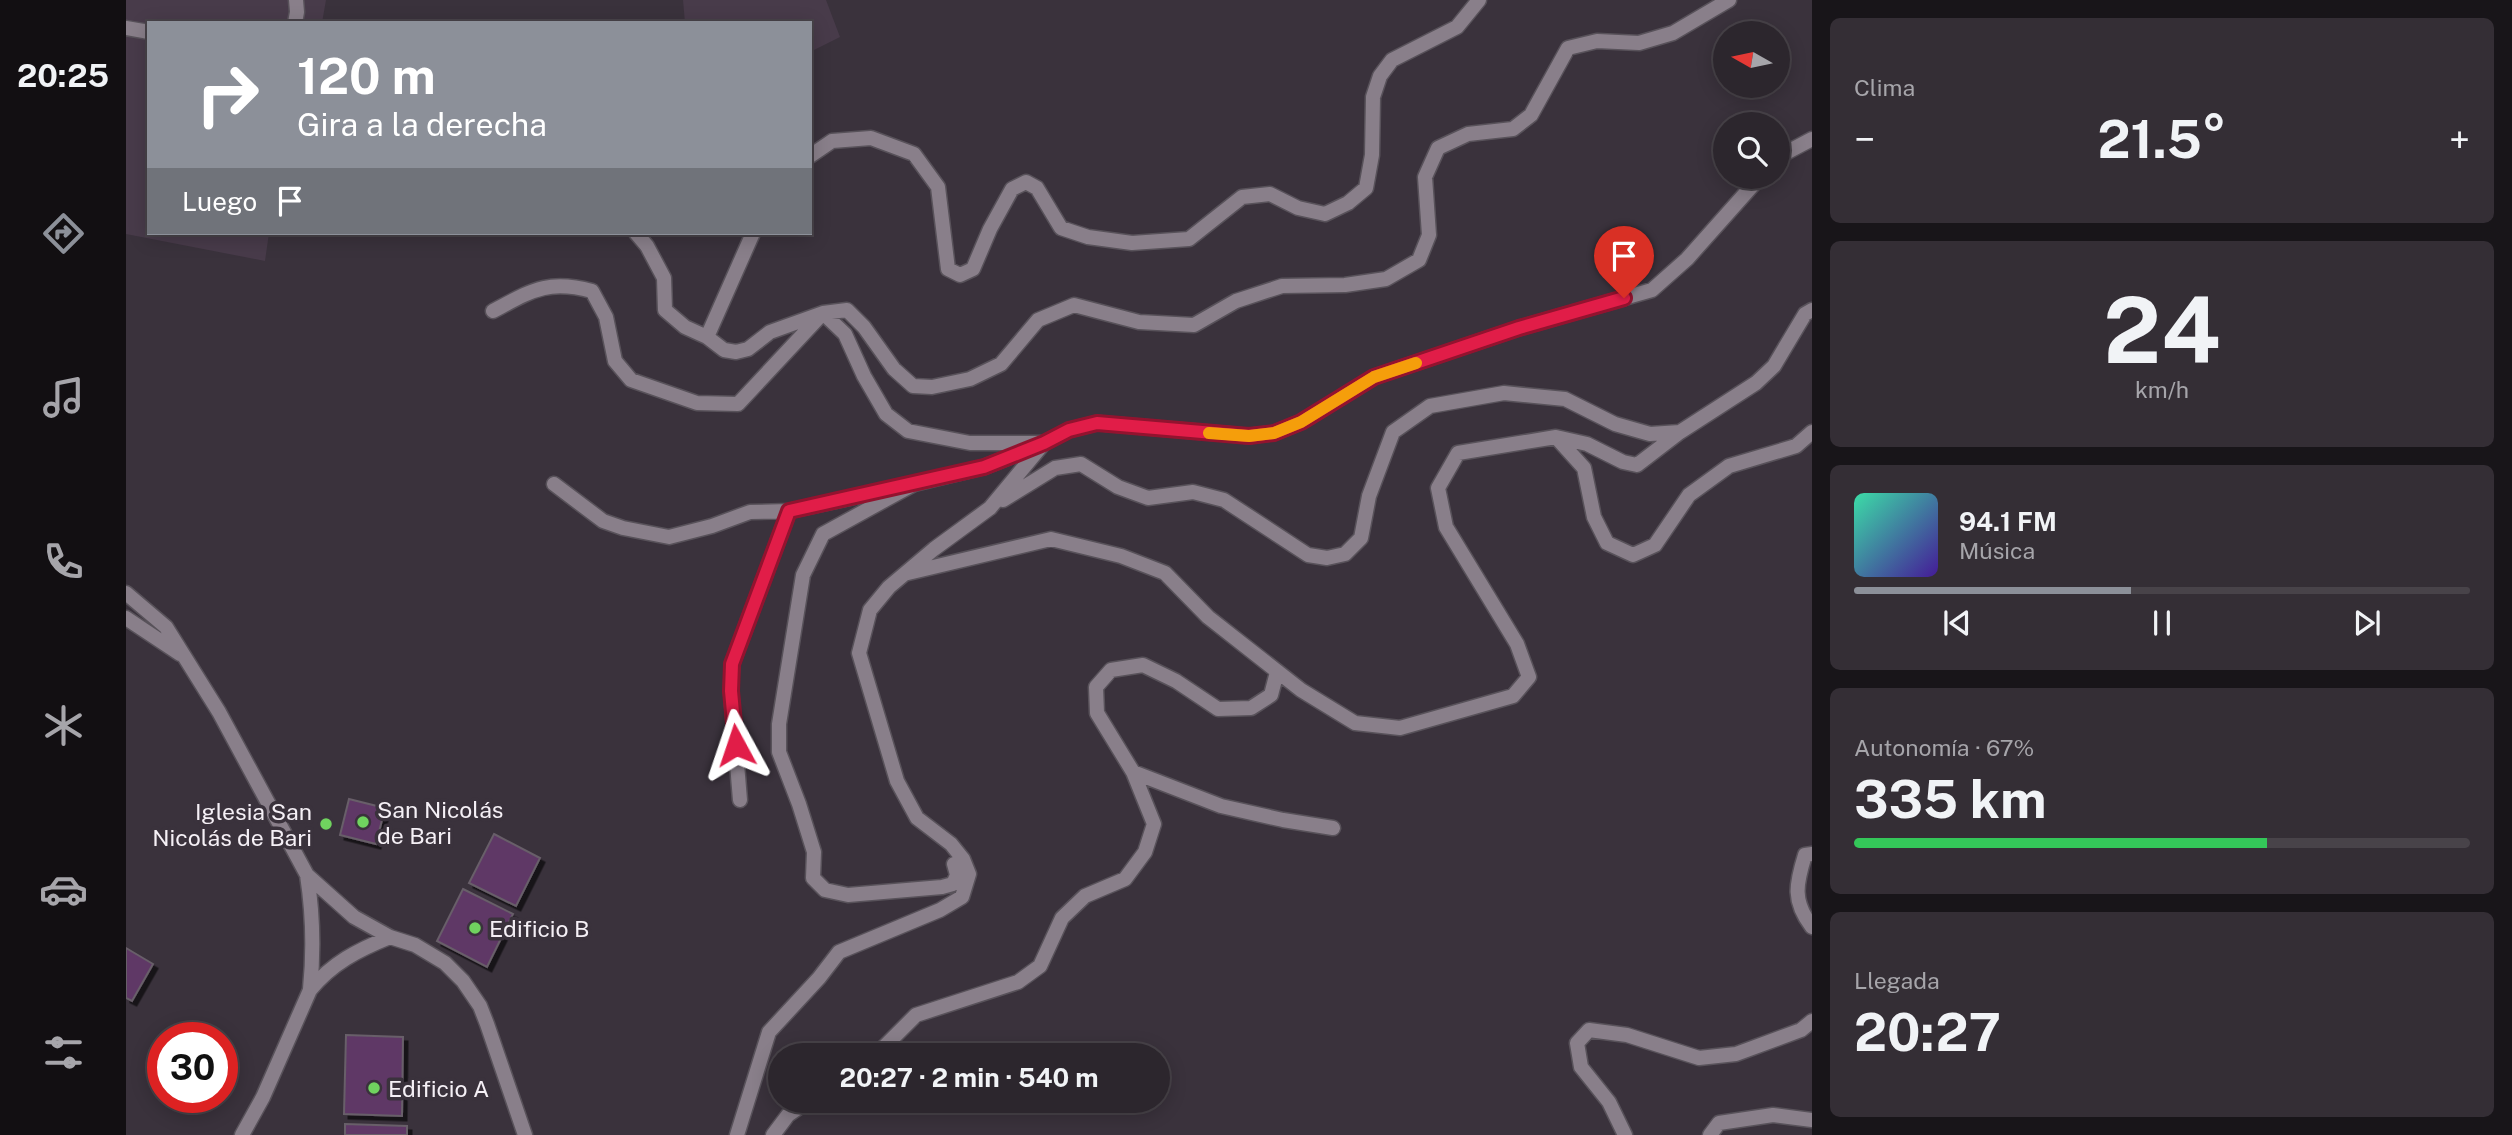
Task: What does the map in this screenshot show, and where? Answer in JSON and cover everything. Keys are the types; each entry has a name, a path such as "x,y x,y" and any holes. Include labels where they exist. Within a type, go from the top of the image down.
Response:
{"street":[{"path":"295,21 296,0"},
{"path":"812,155 832,141 871,138 914,154 938,187 948,270 960,275 972,269 1012,189 1026,182 1037,188 1061,228 1088,237 1132,243 1189,239 1242,197 1270,194 1298,208 1325,214 1348,203 1366,188 1372,155 1374,97 1380,76 1392,60 1457,27 1479,0"},
{"path":"638,235 647,246 664,278 664,310 685,327 707,337 724,350 736,352 748,349 770,332 823,313 847,310 864,327 894,369 913,386 932,387 970,379 1000,363 1038,320 1073,305 1139,323 1194,325 1236,301 1282,286 1345,285 1386,279 1419,260 1429,235 1424,177 1438,148 1468,134 1513,129 1531,115 1568,48 1597,41 1639,43 1673,33 1729,0"},
{"path":"126,28 147,32"},
{"path":"1790,151 1812,139"},
{"path":"554,484 603,521 669,537 712,526 750,512 789,511 984,467 1069,430 1097,423 1249,436 1274,433 1301,422 1374,377 1519,328 1652,290 1686,259 1749,189"},
{"path":"707,337 752,235"},
{"path":"493,311 537,288 572,286 592,291 606,317 615,362 631,380 696,403 738,404 823,313"},
{"path":"906,573 1051,539 1121,556 1164,573 1208,617 1277,672 1355,723 1400,728 1513,696 1529,677 1517,644 1446,527 1438,488 1458,453 1556,437 1587,444 1623,463 1637,465 1680,432 1756,383 1774,366 1805,314 1812,310"},
{"path":"823,313 845,334 864,376 886,414 908,431 970,443 1044,443"},
{"path":"737,1135 769,1032 839,952 940,910 962,897 969,874 963,859 951,844 916,818 897,781 859,653 870,610 889,587 990,508 1055,468 1081,464 1118,487 1148,498 1194,492 1224,500 1308,555 1327,558 1345,554 1361,538 1369,496 1393,432 1430,405 1504,393 1565,399 1615,424 1650,434 1680,432"},
{"path":"1556,437 1584,468 1594,517 1607,543 1633,555 1655,545 1689,495 1729,467 1796,446 1812,432"},
{"path":"990,508 1044,443"},
{"path":"914,484 823,534 809,559 803,575 779,724 779,752 814,852 813,877 825,890 848,895 942,887 953,884 957,875 954,864"},
{"path":"740,800 731,691 732,664 789,511"},
{"path":"126,593 166,627 219,712 307,875 354,917 390,937 415,945 445,963 471,993 487,1024 525,1135"},
{"path":"126,618 184,657"},
{"path":"888,1043 916,1015 1018,982 1040,967 1062,918 1085,896 1125,879 1145,852 1154,824 1133,772 1097,713 1096,687 1111,670 1143,665 1175,681 1218,709 1251,708 1271,695 1277,672"},
{"path":"1133,772 1221,806 1333,828"},
{"path":"1812,853 1805,855 1797,879 1800,911 1812,927"},
{"path":"307,875 313,929 310,990"},
{"path":"242,1135 263,1097 310,990 322,975 355,951 390,937"},
{"path":"1625,1135 1609,1102 1581,1067 1577,1043 1589,1030 1627,1035 1699,1058 1736,1055 1801,1030 1812,1021"},
{"path":"773,1135 791,1113"},
{"path":"1710,1135 1719,1123 1773,1115 1812,1120"}],"shaded area":[{"path":"126,0 326,0 322,21 147,21 147,235 269,235 265,261 126,234"},
{"path":"683,0 826,0 840,37 812,51 812,21 685,21"}],"building":[{"name":"San Nicolás de Bari","path":"349,799 385,808 376,844 340,835"},
{"path":"494,834 540,858 516,906 469,883"},
{"name":"Edificio B","path":"463,889 513,914 487,967 437,941"},
{"path":"126,948 153,964 132,1001 126,998"},
{"name":"Edificio A","path":"346,1035 403,1037 402,1116 344,1114"},
{"path":"345,1124 407,1126 407,1135 345,1135"}],"slow traffic":[{"path":"1209,433 1249,436 1274,433 1301,422 1374,377 1416,363"}],"place":[{"name":"San Nicolás de Bari","path":"363,822"},
{"name":"Iglesia San Nicolás de Bari","path":"326,824"},
{"name":"Edificio B","path":"475,928"},
{"name":"Edificio A","path":"374,1088"}],"route":[{"path":"736,745 731,691 732,664 789,511 984,467 1069,430 1097,423 1249,436 1274,433 1301,422 1374,377 1519,328 1624,298"}]}
